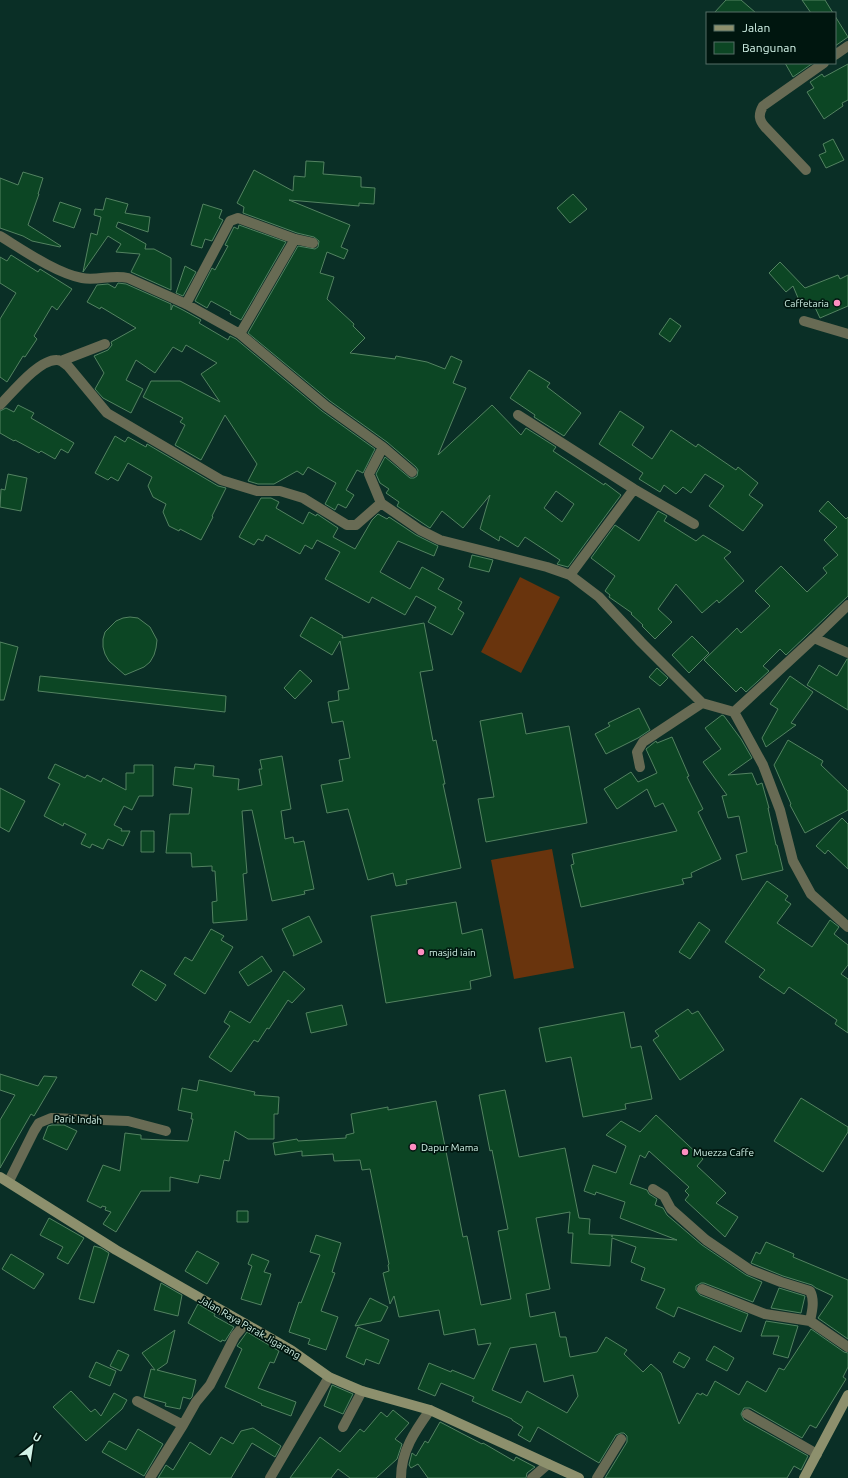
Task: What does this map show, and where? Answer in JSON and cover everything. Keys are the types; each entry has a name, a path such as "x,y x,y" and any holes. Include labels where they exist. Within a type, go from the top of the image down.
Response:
{"street":[{"path":"836,54 848,46"},
{"path":"806,170 760,122 759,116 763,106 823,64"},
{"path":"186,304 232,220 238,218 295,239 313,243"},
{"path":"0,236 65,274 84,279 119,276 128,278 186,304 240,334 326,406 383,447 412,472"},
{"path":"240,334 295,239"},
{"path":"804,321 848,334"},
{"path":"61,361 105,344"},
{"path":"0,405 37,369 48,362 55,360 61,361 68,366 107,413 221,480 257,491 280,491 303,498 347,525 356,525 381,503"},
{"path":"518,415 634,489 694,524"},
{"path":"383,447 369,474 381,503 420,530 440,540 547,567 570,575 599,597 641,642 702,702 734,712 763,765 780,810 793,861 811,894 848,927"},
{"path":"570,575 634,489"},
{"path":"734,712 848,605"},
{"path":"814,638 848,653"},
{"path":"640,767 637,752 643,742 702,702"},
{"name":"Parit Indah","path":"4,1179 23,1154 39,1123 51,1118 128,1122 166,1131"},
{"name":"Jalan Raya Parak Jigarang","path":"4,1179 116,1250 291,1350 329,1377 362,1391 430,1410 579,1478"},
{"path":"653,1188 664,1196 671,1210 706,1240 750,1270 810,1292 812,1297 810,1321"},
{"path":"702,1289 765,1314 810,1321 848,1346"},
{"path":"150,1478 196,1402 210,1385 235,1336 245,1324"},
{"path":"270,1478 329,1377"},
{"path":"344,1427 362,1391"},
{"path":"804,1478 848,1395"},
{"path":"137,1401 183,1425"},
{"path":"400,1478 402,1459 411,1438 430,1410"},
{"path":"747,1414 817,1454"},
{"path":"597,1478 621,1440"},
{"path":"532,1478 548,1464"}],"shaded area":[{"path":"520,577 560,597 521,673 481,652"},
{"path":"552,849 574,968 514,979 491,860"}],"building":[{"path":"726,0 741,0 755,12 715,12"},
{"path":"802,0 825,0 832,12 810,12"},
{"path":"836,18 848,37 836,45"},
{"path":"786,64 812,64 793,77"},
{"path":"848,64 848,100 842,103 843,106 824,119 807,92 814,88 810,82 822,74 824,77"},
{"path":"833,139 844,160 826,168 819,155 826,152 823,144"},
{"path":"306,161 324,162 323,174 361,177 361,187 375,188 374,204 359,203 359,206 289,200 350,225 341,247 348,250 344,259 327,252 320,273 334,277 327,299 354,324 353,326 365,338 350,353 395,359 396,356 427,362 445,369 451,356 462,361 453,383 466,388 438,455 492,405 521,435 526,428 556,447 553,451 604,485 605,483 621,495 568,567 557,564 560,560 525,537 518,547 500,536 499,541 480,529 490,495 463,528 442,511 430,528 397,506 399,502 386,493 389,489 380,483 376,474 385,457 410,478 417,476 418,470 416,467 387,442 330,401 248,333 298,246 315,249 318,247 319,241 314,237 297,233 243,213 244,207 237,203 254,170 293,191 294,176 305,177","holes":["556,491 574,504 562,522 544,508"]},
{"path":"23,172 43,178 28,225 61,246 60,247 32,241 23,236 0,228 0,178 18,185"},
{"path":"573,194 587,209 570,223 557,208"},
{"path":"106,198 128,204 125,213 150,217 148,232 118,222 116,227 146,244 145,249 154,249 171,258 171,290 131,272 140,254 116,252 121,244 108,236 83,272 91,233 97,235 101,217 94,215 95,209 103,210"},
{"path":"60,202 81,209 74,228 53,221"},
{"path":"203,204 222,210 219,218 223,220 212,241 205,239 202,248 191,245"},
{"path":"239,225 286,242 241,320 230,314 231,312 211,301 207,308 195,301 212,268 215,270 228,246 225,245 234,227 238,229"},
{"path":"11,255 38,272 40,269 72,289 57,310 52,306 34,336 37,339 25,357 23,356 7,382 0,377 0,319 16,293 0,283 0,257 7,261"},
{"path":"780,262 805,288 838,275 840,279 848,275 848,306 820,318 812,301 801,305 793,286 786,292 769,273"},
{"path":"185,266 196,272 183,296 176,293"},
{"path":"118,283 126,284 171,304 171,310 173,305 183,310 201,320 199,323 228,340 230,336 236,339 322,411 375,449 363,473 357,470 346,490 354,495 346,508 338,504 335,510 325,504 336,483 308,467 303,475 297,471 274,484 258,484 248,481 257,464 225,415 201,460 175,445 185,425 180,422 183,418 143,397 151,381 180,381 220,402 201,374 217,363 186,345 182,352 173,347 155,373 136,360 126,380 143,389 131,413 103,398 95,389 104,373 94,356 108,350 112,345 111,342 136,328 101,307 100,309 87,302 97,285 108,284 115,288"},
{"path":"670,318 681,326 670,342 659,334"},
{"path":"529,370 550,383 547,387 581,413 564,436 534,417 535,415 510,398"},
{"path":"18,405 34,413 31,418 74,443 68,453 61,449 55,459 41,451 39,453 0,433 0,411 6,408 14,412"},
{"path":"620,411 644,427 632,445 652,459 671,430 696,447 698,444 736,470 738,467 758,483 749,495 763,505 743,531 709,506 724,486 705,474 691,493 683,487 676,494 664,485 660,492 639,479 643,473 599,444"},
{"path":"115,436 125,442 128,437 146,447 147,444 218,486 226,488 201,540 180,529 179,531 169,526 163,512 166,504 153,497 148,486 152,477 128,463 118,481 111,477 108,480 95,473"},
{"path":"8,474 27,478 21,511 0,507 1,489 5,490"},
{"path":"261,498 271,498 279,502 276,508 303,524 309,512 316,516 317,514 338,528 333,537 355,549 372,520 378,514 387,519 389,517 416,535 438,546 434,556 398,541 380,572 410,589 422,567 444,579 438,589 462,602 458,609 464,613 452,635 428,622 436,607 416,596 405,615 372,597 369,603 325,579 340,552 317,540 312,549 305,545 300,554 266,535 263,541 258,539 254,545 239,537"},
{"path":"828,501 846,519 848,517 848,596 786,655 780,649 763,666 769,671 746,692 741,687 736,692 704,660 737,628 741,633 770,606 755,591 781,566 807,592 827,573 823,568 838,555 824,540 837,527 819,511"},
{"path":"658,511 667,516 664,521 696,541 703,535 731,552 724,558 744,581 719,603 717,600 702,613 676,584 658,609 672,622 655,639 631,614 632,613 609,597 610,595 605,591 615,576 591,558 615,525 639,541"},
{"path":"472,555 493,560 489,572 469,567"},
{"path":"130,617 138,618 150,627 157,640 154,655 150,662 144,667 125,675 109,661 103,647 103,639 105,632 116,621"},
{"path":"311,617 343,636 342,638 424,623 433,670 420,672 433,741 436,740 445,784 443,784 461,868 406,880 407,884 396,886 393,873 368,880 348,809 327,813 321,785 343,781 339,760 350,758 343,721 332,723 328,702 339,700 338,691 349,689 340,641 332,655 300,636"},
{"path":"692,636 709,653 689,673 672,655"},
{"path":"0,642 18,647 4,700 0,700"},
{"path":"847,659 848,710 807,685 819,665 837,676"},
{"path":"657,668 668,678 660,686 649,677"},
{"path":"300,670 312,681 295,699 284,688"},
{"path":"40,676 226,696 225,712 38,691"},
{"path":"790,676 813,692 791,723 796,725 766,747 762,738 778,709 770,704"},
{"path":"639,708 650,730 638,738 606,754 595,734 610,726 608,723"},
{"path":"522,713 526,734 569,726 587,823 486,842 478,799 494,797 480,721"},
{"path":"722,715 741,739 752,758 728,775 752,773 757,785 762,783 783,870 742,880 736,855 747,852 739,816 728,818 722,796 727,795 703,762 721,749 705,728"},
{"path":"672,737 689,776 687,777 703,809 698,812 721,859 691,873 692,877 682,879 684,884 581,907 571,865 574,864 572,854 677,831 663,803 655,807 647,789 617,809 604,789 631,772 638,782 657,773 646,749 656,741 657,743"},
{"path":"788,740 823,761 821,765 848,791 848,810 805,833 790,805 791,804 774,765"},
{"path":"282,756 291,809 281,811 285,839 293,837 294,843 304,841 314,889 304,891 305,894 272,901 252,810 242,811 247,873 243,874 247,920 213,923 212,902 217,901 215,871 212,871 212,866 192,867 191,853 166,853 170,814 189,814 192,788 173,785 175,767 194,769 195,764 214,766 213,776 239,779 238,790 262,785 259,769 262,769 260,760"},
{"path":"55,764 85,778 87,775 101,782 103,778 126,790 126,773 134,773 134,765 153,765 153,796 139,796 132,810 124,806 114,825 122,829 121,831 130,831 123,846 108,839 103,849 92,844 90,848 81,844 86,834 64,823 63,826 44,816 60,784 48,778"},
{"path":"0,788 25,801 9,832 0,827"},
{"path":"842,818 848,824 848,869 828,850 825,854 816,846"},
{"path":"141,831 154,831 154,852 141,852"},
{"path":"767,881 788,896 785,900 791,904 777,923 812,947 830,920 839,927 834,934 848,945 848,965 841,974 848,979 848,1033 835,1024 837,1020 789,987 784,994 759,977 765,970 725,942"},
{"name":"masjid iain","path":"456,902 462,934 482,929 491,976 470,981 471,989 386,1003 371,916"},
{"path":"309,916 322,942 293,956 294,954 282,929"},
{"path":"699,922 710,930 690,959 679,952"},
{"path":"211,929 224,936 221,940 233,947 205,994 174,974 185,957 192,961"},
{"path":"262,956 272,971 248,986 239,972"},
{"path":"141,970 166,985 156,1001 132,985"},
{"path":"284,971 305,989 292,1003 288,1000 269,1029 267,1028 258,1042 254,1040 231,1072 209,1057 230,1026 224,1022 230,1011 250,1023"},
{"path":"342,1005 347,1025 311,1033 306,1013"},
{"path":"688,1009 692,1014 698,1011 724,1050 680,1080 653,1040 659,1036 655,1031"},
{"path":"624,1012 631,1048 641,1046 652,1099 625,1104 626,1109 583,1117 571,1057 546,1062 539,1028"},
{"path":"0,1074 38,1086 44,1076 57,1077 34,1116 31,1114 0,1168 0,1120 15,1095 0,1090"},
{"path":"199,1080 255,1092 254,1095 279,1097 278,1114 274,1114 274,1139 248,1139 235,1131 229,1161 224,1160 220,1179 200,1175 198,1183 170,1177 170,1191 141,1191 116,1232 103,1224 111,1212 105,1210 106,1207 102,1206 101,1208 87,1201 103,1165 120,1171 125,1133 141,1135 141,1139 188,1141 193,1119 191,1119 192,1113 178,1110 182,1088 197,1091"},
{"path":"505,1090 519,1157 565,1148 579,1218 590,1219 589,1234 677,1240 620,1218 625,1202 596,1192 595,1195 584,1191 593,1165 616,1173 626,1146 606,1135 621,1121 640,1132 656,1115 703,1159 697,1166 726,1193 716,1203 738,1217 725,1237 685,1200 689,1195 685,1191 689,1187 649,1151 645,1158 640,1155 630,1184 647,1190 649,1194 657,1199 655,1205 663,1208 667,1215 702,1245 746,1275 762,1282 753,1302 704,1283 696,1286 696,1290 700,1295 748,1314 741,1332 678,1307 674,1317 656,1308 665,1289 641,1280 645,1268 631,1262 636,1247 612,1238 610,1266 571,1263 573,1233 568,1233 570,1212 536,1218 550,1289 526,1294 530,1317 555,1312 560,1337 566,1337 570,1357 597,1352 606,1337 627,1350 624,1354 643,1372 651,1364 661,1373 679,1424 697,1393 701,1395 702,1393 707,1396 715,1381 739,1395 747,1381 766,1392 779,1368 784,1370 811,1329 844,1352 848,1353 848,1367 843,1377 846,1379 816,1428 810,1425 802,1438 750,1408 744,1408 741,1414 744,1420 808,1456 801,1470 794,1466 787,1478 605,1478 627,1442 627,1436 624,1433 616,1435 599,1463 538,1427 530,1442 518,1435 523,1427 512,1419 472,1401 474,1397 441,1383 435,1396 418,1389 429,1363 474,1379 491,1343 478,1345 475,1329 444,1335 439,1310 399,1317 394,1296 390,1304 383,1273 389,1271 389,1264 370,1169 362,1170 360,1160 334,1161 333,1154 302,1156 302,1151 275,1155 273,1143 297,1139 298,1141 346,1138 346,1135 354,1133 351,1114 388,1107 388,1110 436,1101 463,1237 467,1236 481,1305 511,1299 498,1231 508,1229 479,1095","holes":["536,1344 544,1382 573,1375 578,1396 567,1413 527,1391 521,1403 492,1390 510,1348"]},
{"path":"801,1098 848,1127 848,1132 823,1172 774,1141"},
{"path":"64,1125 77,1131 67,1150 43,1139 48,1126"},
{"path":"237,1211 248,1211 248,1222 237,1222"},
{"path":"49,1218 84,1238 68,1264 57,1258 63,1247 40,1235"},
{"path":"316,1235 341,1243 332,1272 335,1273 321,1311 338,1317 326,1350 308,1344 310,1339 289,1332 299,1302 301,1303 320,1255 310,1252"},
{"path":"766,1242 794,1254 793,1257 848,1280 848,1339 818,1318 833,1296 812,1285 783,1276 751,1263 756,1252 760,1254"},
{"path":"94,1246 109,1253 94,1303 79,1299"},
{"path":"197,1251 219,1263 207,1284 185,1271"},
{"path":"11,1254 44,1274 34,1289 2,1269"},
{"path":"252,1254 269,1261 264,1272 271,1274 261,1305 241,1299 252,1266 248,1264"},
{"path":"161,1283 182,1295 178,1316 154,1310"},
{"path":"779,1288 805,1296 801,1313 771,1308"},
{"path":"370,1298 388,1307 381,1321 355,1326"},
{"path":"198,1304 215,1314 214,1316 234,1327 225,1341 222,1340 221,1342 188,1323"},
{"path":"766,1321 798,1326 788,1358 773,1354 779,1336 761,1336"},
{"path":"358,1327 389,1340 379,1364 366,1359 364,1365 346,1357"},
{"path":"175,1330 167,1363 157,1370 196,1380 192,1397 190,1399 183,1397 180,1409 165,1406 166,1403 144,1397 151,1369 155,1370 142,1353"},
{"path":"247,1332 279,1351 274,1363 270,1362 258,1388 296,1402 291,1416 261,1405 262,1404 225,1387 242,1349 237,1346"},
{"path":"714,1346 734,1358 727,1371 706,1360"},
{"path":"118,1350 129,1355 121,1371 110,1366"},
{"path":"679,1352 690,1358 684,1368 673,1362"},
{"path":"96,1362 116,1371 110,1386 89,1377"},
{"path":"332,1385 353,1394 343,1414 324,1406"},
{"path":"71,1391 91,1412 95,1409 101,1416 114,1393 127,1400 122,1409 86,1441 53,1407"},
{"path":"393,1410 409,1423 395,1439 402,1444 397,1459 376,1478 350,1478 338,1469 331,1478 290,1478 320,1437 340,1452 360,1429 364,1432 381,1412 387,1417"},
{"path":"440,1422 482,1444 483,1443 514,1461 516,1457 535,1467 527,1473 526,1478 428,1478 418,1464 411,1468 409,1465 412,1453 416,1456 425,1441 428,1443"},
{"path":"253,1428 281,1446 275,1457 252,1443 231,1478 158,1478 166,1465 173,1470 190,1442 210,1455 221,1437 233,1444 241,1431"},
{"path":"138,1429 163,1444 144,1476 102,1452 109,1441 126,1450"}],"place":[{"name":"Caffetaria","path":"837,303"},
{"name":"masjid iain","path":"421,952"},
{"name":"Dapur Mama","path":"413,1147"},
{"name":"Muezza Caffe","path":"685,1152"}]}
